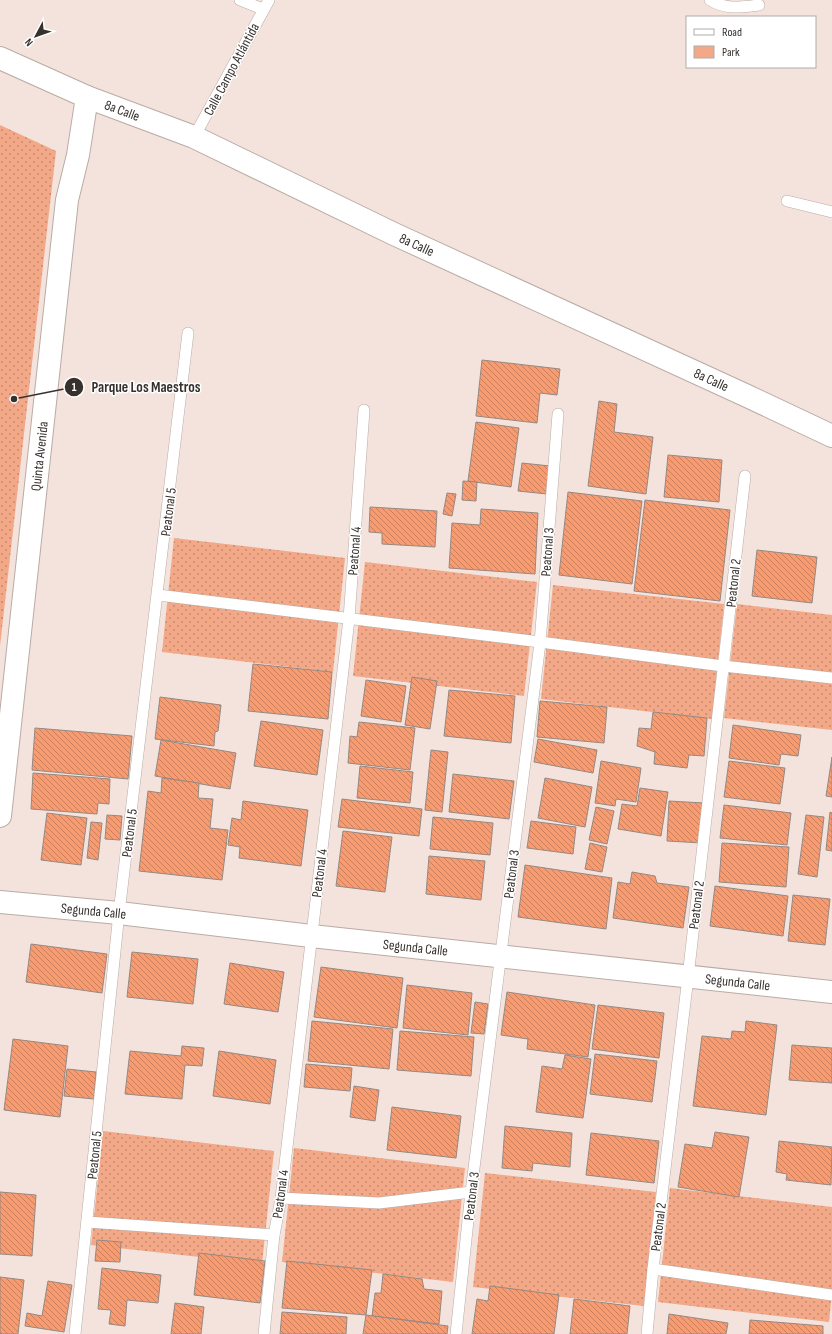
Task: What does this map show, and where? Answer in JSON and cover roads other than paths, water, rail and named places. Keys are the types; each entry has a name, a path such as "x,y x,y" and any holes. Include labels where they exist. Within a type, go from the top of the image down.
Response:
{"street":[{"name":"8a Calle","path":"0,58 87,97 194,138 394,234 832,436"},
{"name":"Quinta Avenida","path":"0,816 67,200 78,155 87,97"},
{"name":"Segunda Calle","path":"0,902 119,913 311,936 832,992"}],"lane":[{"path":"240,0 266,5"},
{"path":"710,0 736,8 759,4"},
{"name":"Calle Campo Atlántida","path":"194,138 266,5"},
{"path":"787,200 832,212"},
{"name":"Peatonal 5","path":"75,1334 119,913 188,333"},
{"name":"Peatonal 4","path":"264,1334 274,1235 281,1198 349,618 364,410"},
{"name":"Peatonal 3","path":"456,1334 471,1192 540,642 558,414"},
{"name":"Peatonal 2","path":"647,1334 653,1269 745,476"},
{"path":"158,595 723,666 832,678"},
{"path":"281,1198 378,1203 471,1192"},
{"path":"87,1222 274,1235"},
{"path":"653,1269 832,1295"}],"place":[{"name":"Parque Los Maestros","path":"14,399"}]}
